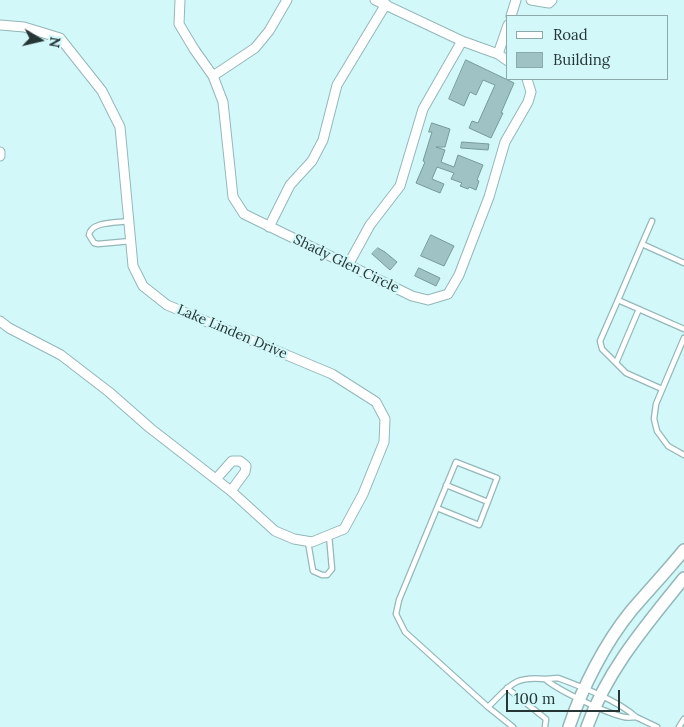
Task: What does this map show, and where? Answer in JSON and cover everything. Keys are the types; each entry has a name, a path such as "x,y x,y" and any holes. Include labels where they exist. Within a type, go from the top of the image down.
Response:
{"main road":[{"path":"569,727 583,693 608,646 631,612 684,550"},
{"path":"588,727 612,676 629,648 684,578"}],"street":[{"name":"Shady Glen Circle","path":"180,0 179,24 194,50 214,76 223,102 233,196 244,214 269,228 412,296 428,300 448,294 459,274 489,197 505,142 528,102 531,92 527,80"},
{"path":"214,76 255,48 269,31 287,0"},
{"path":"375,0 462,41 498,54 507,60"},
{"path":"511,15 516,0"},
{"path":"531,0 549,3 552,0"},
{"path":"269,228 290,185 312,161 324,140 337,85 386,4"},
{"name":"Lake Linden Drive","path":"0,25 24,27 60,38 102,91 120,127 133,266 143,286 167,305 332,374 376,402 385,419 384,442 363,494 344,529 308,542"},
{"path":"498,54 507,27"},
{"path":"348,265 370,225 400,186 422,110 462,41"},
{"path":"0,321 9,328 61,354 150,428 231,491 276,531 294,539 308,542"},
{"path":"216,479 232,461 240,461 246,466 245,472 231,491"}],"lane":[{"path":"129,221 95,226 89,235 98,244 131,242"},
{"path":"652,221 600,341 602,349 632,376 662,389"},
{"path":"642,244 684,263"},
{"path":"618,300 684,329"},
{"path":"616,363 639,309"},
{"path":"684,338 656,404 654,419 657,430 668,446 684,455"},
{"path":"437,508 479,525 497,478 456,462 446,485 399,600 396,614 405,632 513,727"},
{"path":"446,485 488,502"},
{"path":"308,542 313,571 322,576 327,575 332,569 329,535"},
{"path":"488,707 515,681 532,678 558,678 625,718 636,717"},
{"path":"545,679 553,686 583,693 599,702 628,709 636,717 657,727"},
{"path":"507,688 546,719 546,727"},
{"path":"679,727 684,719"}],"building":[{"path":"466,60 514,83 491,138 469,128 472,121 478,123 495,85 483,80 476,95 470,92 464,106 449,99"},
{"path":"432,123 450,129 445,147 436,147 445,150 441,162 454,167 458,155 483,165 477,180 479,181 476,190 460,186 462,183 451,179 454,173 437,167 432,179 444,184 440,193 416,183 425,162 423,161 432,132 429,132"},
{"path":"462,142 489,144 488,150 461,148"},
{"path":"431,235 454,246 444,266 421,256"},
{"path":"378,248 397,262 390,270 372,254"},
{"path":"419,268 440,278 436,286 415,276"}]}
